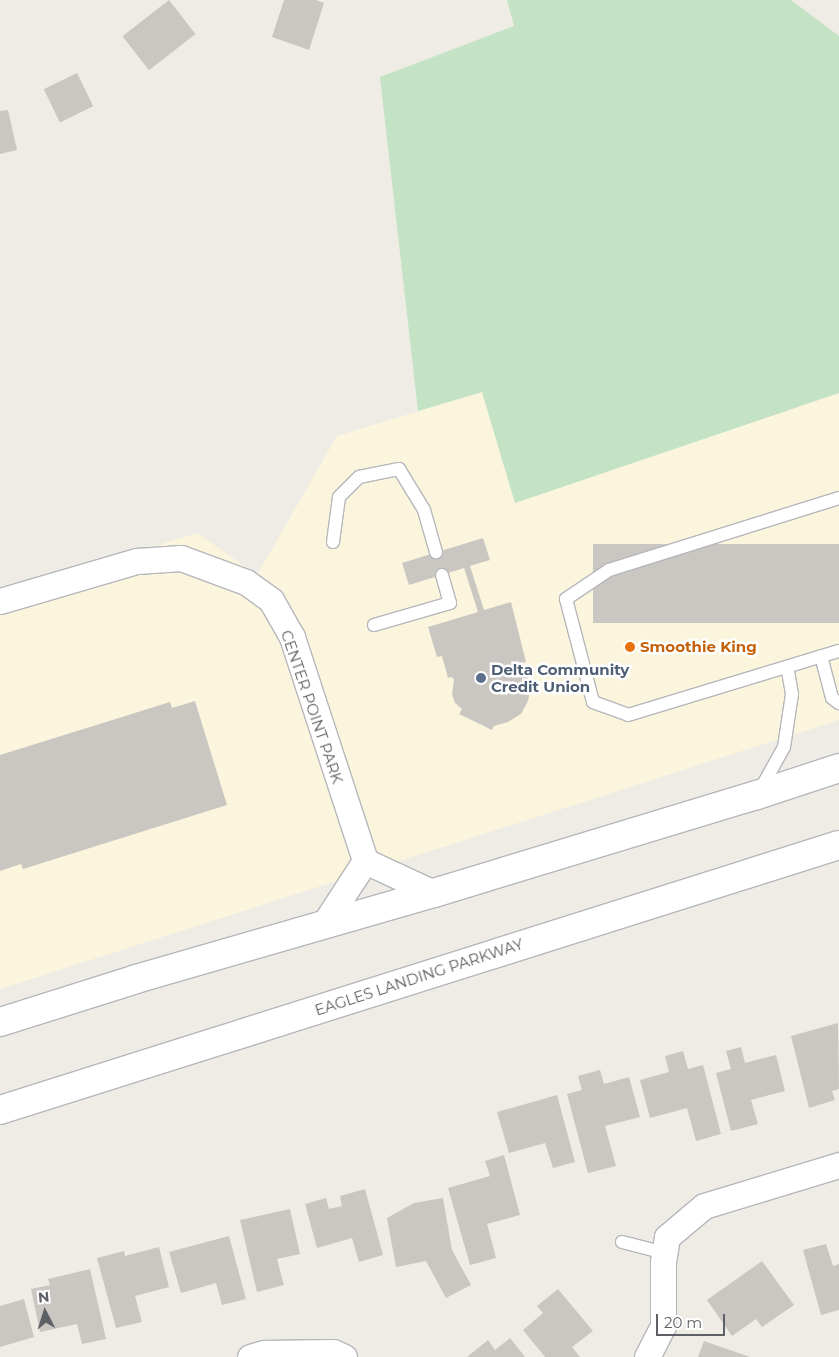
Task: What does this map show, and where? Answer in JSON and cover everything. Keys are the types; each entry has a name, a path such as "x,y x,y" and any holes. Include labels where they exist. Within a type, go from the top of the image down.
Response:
{"main road":[{"path":"0,1022 324,924 434,893 757,795 839,768"},
{"name":"EAGLES LANDING PARKWAY","path":"0,1110 839,845"},
{"path":"0,1034 47,1008"}],"street":[{"name":"CENTER POINT PARK","path":"0,601 137,562 181,558 246,582 272,600 292,638 365,860"},
{"path":"324,924 365,860 434,893"},
{"path":"647,1357 663,1326 665,1253 668,1237 704,1206 839,1166"},
{"path":"250,1357 264,1353 333,1352 344,1357"}],"lane":[{"path":"333,542 339,497 359,478 399,469 424,510 436,552"},
{"path":"839,498 609,570 566,599 593,702 628,715 839,651"},
{"path":"374,625 450,603 442,575"},
{"path":"821,656 832,698 839,703"},
{"path":"757,795 784,747 792,694 787,667"},
{"path":"622,1242 665,1253"}],"shaded area":[{"path":"482,392 515,503 839,393 839,720 0,989 0,594 197,533 257,575 337,436"}],"green space":[{"path":"507,0 791,0 839,36 839,393 515,503 482,392 418,411 380,77 514,26"}],"building":[{"path":"169,0 195,34 149,70 123,36"},
{"path":"284,0 316,0 324,3 309,50 272,37"},
{"path":"77,73 93,106 60,122 44,89"},
{"path":"8,110 17,150 0,154 0,111"},
{"path":"483,538 490,560 470,566 484,610 511,602 526,662 523,663 531,686 528,701 521,714 508,722 494,726 492,730 459,714 462,709 455,703 452,694 454,680 452,677 448,678 442,656 437,657 428,627 478,612 464,568 409,585 402,563"},
{"path":"593,544 839,544 839,623 593,623"},
{"path":"195,701 227,805 23,869 21,864 0,871 0,755 170,702 172,708"},
{"path":"838,1023 839,1089 832,1091 835,1100 809,1108 791,1036"},
{"path":"741,1047 745,1063 776,1055 785,1091 751,1100 758,1124 731,1131 716,1073 731,1069 726,1051"},
{"path":"683,1051 688,1069 703,1065 721,1134 696,1141 687,1108 650,1118 640,1080 669,1072 665,1056"},
{"path":"600,1070 604,1084 629,1077 640,1117 605,1126 616,1166 588,1173 567,1094 582,1090 578,1076"},
{"path":"557,1095 575,1162 553,1168 545,1143 509,1153 497,1112"},
{"path":"504,1155 520,1215 487,1224 496,1258 470,1265 448,1188 490,1176 485,1161"},
{"path":"365,1189 383,1255 359,1262 352,1238 317,1248 305,1204 326,1198 329,1209 342,1206 340,1196"},
{"path":"443,1198 452,1250 471,1285 446,1298 426,1261 396,1267 387,1218 414,1203"},
{"path":"290,1209 300,1254 277,1259 284,1285 257,1292 240,1220"},
{"path":"229,1236 246,1299 222,1305 216,1283 181,1293 169,1252"},
{"path":"826,1244 833,1266 839,1264 839,1310 821,1315 803,1250"},
{"path":"159,1247 169,1287 135,1296 142,1322 116,1328 97,1258 124,1251 125,1256"},
{"path":"762,1261 794,1305 762,1327 756,1319 732,1336 707,1300"},
{"path":"90,1269 106,1339 82,1344 77,1324 40,1332 31,1289 50,1285 48,1279"},
{"path":"558,1289 593,1331 572,1347 580,1357 545,1357 523,1330 543,1313 537,1306"},
{"path":"24,1299 34,1337 0,1347 0,1306"},
{"path":"510,1338 525,1357 467,1357 488,1340 495,1350"},
{"path":"704,1341 750,1357 698,1357"}],"place":[{"name":"Smoothie King","path":"630,647"},
{"name":"Delta Community Credit Union","path":"481,678"}]}
